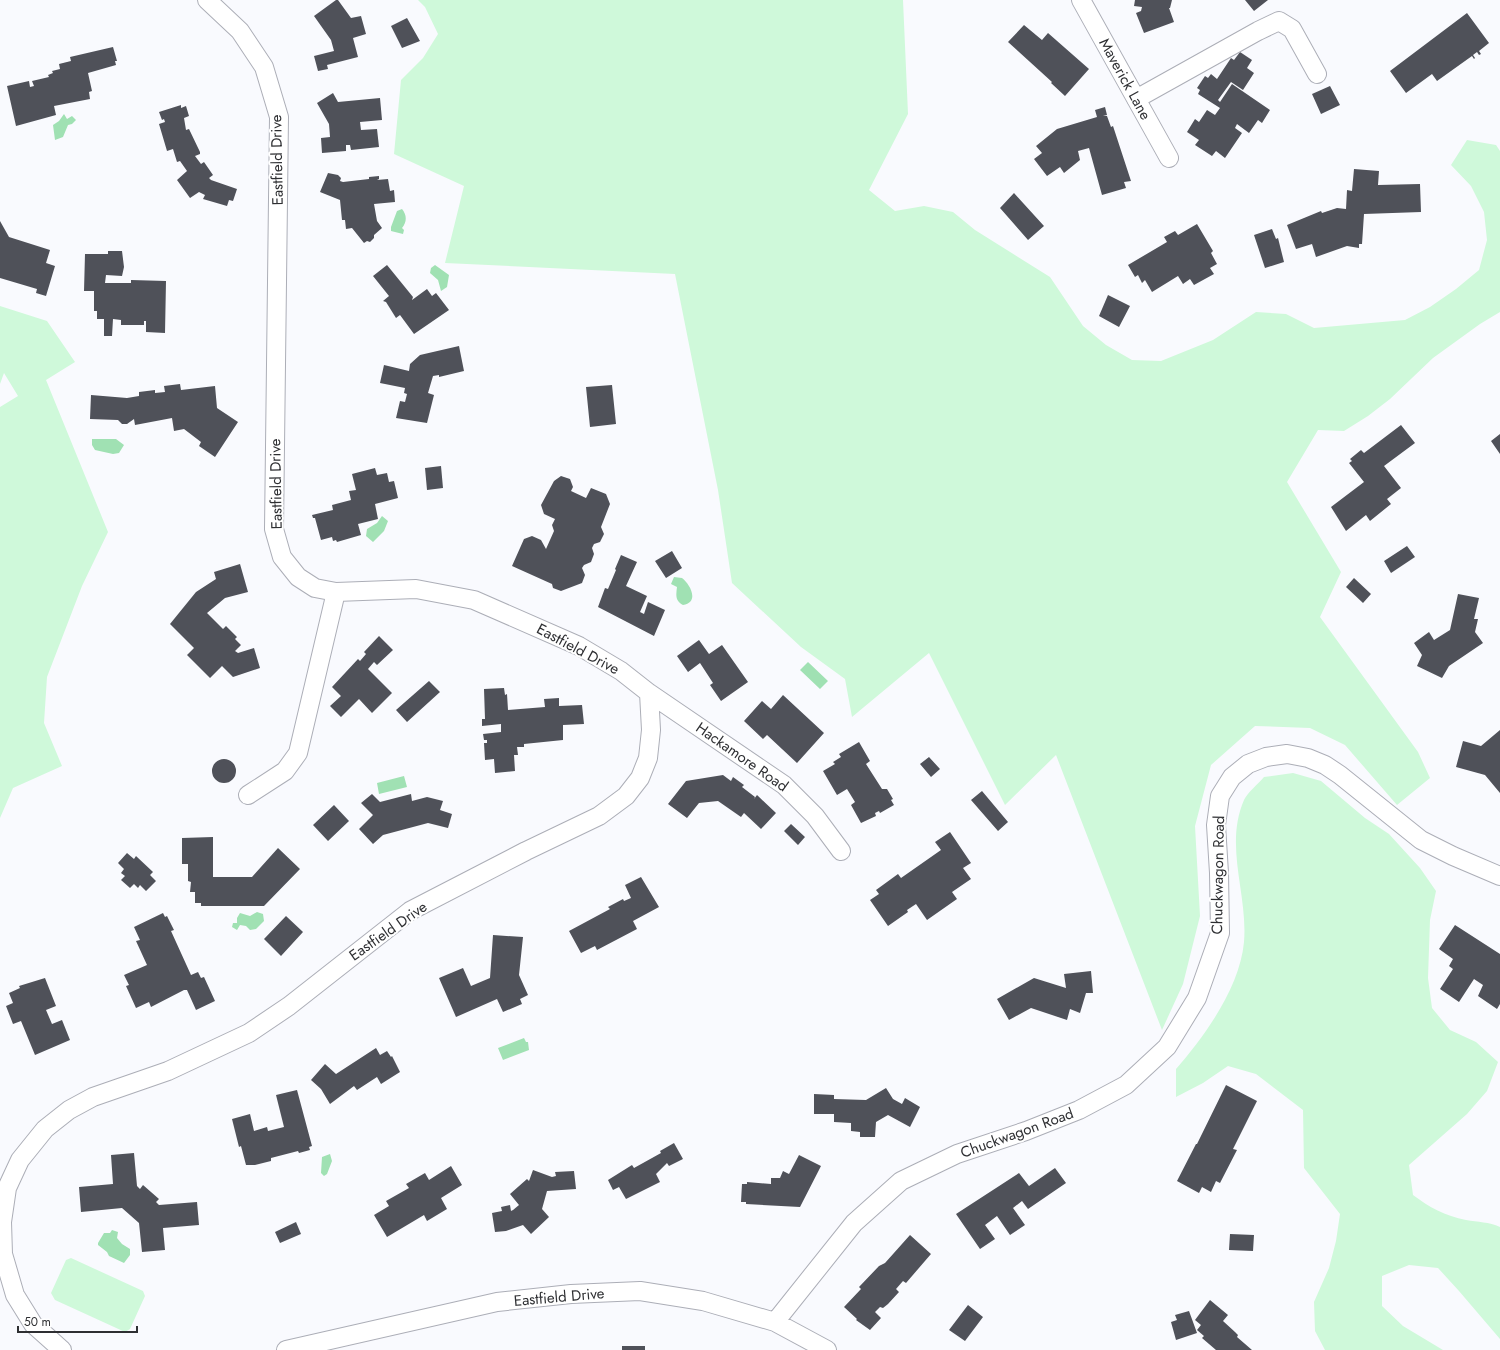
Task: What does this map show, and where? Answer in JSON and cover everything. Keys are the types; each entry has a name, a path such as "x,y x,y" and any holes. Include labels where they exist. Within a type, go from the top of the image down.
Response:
{"street":[{"name":"Eastfield Drive","path":"62,1350 33,1324 15,1295 3,1254 2,1222 7,1188 20,1160 45,1129 69,1110 93,1097 168,1071 248,1033 289,1006 410,911 526,851 599,816 626,796 640,778 648,758 651,730 648,693 621,671 579,646 474,600 416,589 336,592 315,588 298,577 282,557 274,529 279,117 264,67 240,31 206,0"},
{"name":"Maverick Lane","path":"1081,0 1169,158"},
{"path":"1136,99 1258,31 1279,22 1292,28 1317,74"},
{"path":"248,795 285,771 298,753 336,592"},
{"name":"Hackamore Road","path":"648,693 784,785 815,816 841,851"},
{"name":"Chuckwagon Road","path":"775,1322 854,1223 901,1181 957,1154 1026,1131 1079,1110 1126,1085 1167,1047 1197,998 1220,932 1219,873 1216,825 1220,796 1232,777 1248,764 1266,757 1287,754 1308,758 1325,765 1340,775 1421,840 1453,856 1500,876"},
{"name":"Eastfield Drive","path":"286,1350 491,1304 571,1294 645,1292 703,1301 775,1322 827,1350"}],"shaded area":[{"path":"418,0 903,0 908,114 869,190 895,211 924,206 953,212 975,230 1050,277 1083,326 1106,345 1132,360 1161,361 1213,340 1256,312 1286,314 1314,328 1405,320 1430,307 1456,289 1479,270 1487,240 1484,212 1471,186 1451,165 1467,140 1496,145 1500,151 1500,312 1480,324 1433,358 1390,399 1368,416 1344,431 1318,430 1287,482 1341,572 1320,617 1418,752 1430,778 1397,805 1345,745 1310,728 1255,726 1211,765 1195,826 1200,916 1183,984 1162,1030 1056,755 1005,805 929,653 852,717 845,679 801,647 732,583 718,490 675,274 445,263 464,186 394,154 401,80 423,58 438,34 425,7"},
{"path":"64,114 67,119 72,116 76,120 72,124 68,125 63,137 55,140 53,125 59,121"},
{"path":"402,209 406,218 402,228 404,230 403,234 391,231 397,211"},
{"path":"435,265 449,275 447,287 441,291 438,280 430,273 431,268"},
{"path":"0,306 47,321 75,362 46,380 108,532 82,586 47,677 44,723 62,766 13,788 0,818 0,407 18,396 4,373 0,384"},
{"path":"92,439 116,439 124,445 119,453 113,454 95,450 92,445"},
{"path":"382,516 388,521 384,531 373,542 366,536 367,529 377,523"},
{"path":"674,577 682,578 688,584 692,597 688,603 683,605 677,600 677,587 671,584"},
{"path":"808,662 828,681 820,689 800,670"},
{"path":"1293,773 1321,781 1365,818 1389,834 1420,868 1436,891 1430,920 1428,978 1432,1008 1450,1030 1476,1042 1498,1062 1487,1091 1467,1114 1409,1165 1413,1195 1431,1207 1451,1216 1488,1223 1500,1227 1500,1339 1438,1268 1409,1265 1382,1276 1382,1306 1403,1326 1443,1350 1325,1350 1315,1331 1314,1302 1329,1268 1336,1241 1340,1214 1304,1168 1303,1110 1256,1074 1228,1066 1203,1083 1176,1097 1176,1069 1198,1042 1219,1010 1236,976 1241,959 1244,942 1244,924 1236,852 1236,835 1238,817 1244,800 1264,777"},
{"path":"404,776 407,787 379,794 377,783"},
{"path":"257,912 263,914 264,921 256,929 250,930 246,926 240,925 237,930 232,927 233,923 237,923 237,918 240,913 250,916"},
{"path":"524,1038 526,1042 528,1042 529,1050 503,1060 498,1048"},
{"path":"330,1154 332,1161 327,1174 324,1176 321,1173 322,1157"},
{"path":"112,1230 118,1232 117,1238 122,1244 130,1249 130,1255 124,1263 109,1256 107,1252 98,1245 104,1233 110,1233"},
{"path":"71,1258 143,1291 145,1296 130,1329 125,1332 55,1300 51,1293 66,1260"}],"building":[{"path":"338,0 351,18 361,16 366,34 353,38 358,57 327,65 328,69 318,71 314,56 334,51 331,40 314,16"},
{"path":"1135,0 1172,0 1169,8 1174,22 1144,33 1136,13 1141,11 1142,7 1134,6"},
{"path":"1245,0 1268,0 1254,11"},
{"path":"1467,13 1489,43 1479,51 1481,54 1479,55 1477,52 1473,55 1475,58 1474,59 1472,56 1437,81 1432,74 1406,93 1390,71"},
{"path":"407,18 420,41 402,48 391,26"},
{"path":"1024,25 1042,40 1048,33 1089,69 1065,96 1051,83 1052,82 1008,42"},
{"path":"113,47 117,61 115,61 116,65 88,73 92,91 89,92 90,99 54,106 56,115 16,126 7,86 29,81 30,87 34,86 32,81 49,77 48,75 53,73 52,71 60,69 59,64 71,61 70,57"},
{"path":"1240,52 1252,60 1247,68 1254,73 1243,90 1231,82 1218,100 1220,102 1232,84 1270,110 1262,123 1258,120 1249,133 1237,124 1235,128 1242,133 1225,158 1216,151 1212,156 1195,145 1199,140 1187,132 1195,119 1199,122 1207,110 1215,115 1220,108 1198,94 1200,90 1197,88 1205,76 1208,78 1211,74 1217,79 1231,58 1234,60"},
{"path":"1330,86 1340,105 1321,114 1312,94"},
{"path":"333,93 338,102 380,98 382,120 360,122 361,130 377,129 379,147 351,150 350,145 346,145 346,151 322,153 321,138 330,137 329,124 317,103"},
{"path":"181,105 181,108 186,106 189,116 184,118 186,130 189,129 200,152 200,154 195,156 201,164 204,162 213,175 209,178 237,189 233,201 229,200 227,206 203,199 205,195 199,192 190,198 177,180 187,171 180,161 177,162 173,149 167,151 159,124 165,122 164,119 162,120 159,112"},
{"path":"1105,107 1107,115 1103,116 1107,116 1111,127 1113,126 1131,181 1124,182 1126,188 1102,195 1089,148 1078,151 1080,160 1064,173 1060,167 1047,176 1034,159 1042,153 1036,146 1057,129 1097,117 1095,110"},
{"path":"1354,169 1379,171 1378,185 1420,184 1421,212 1364,214 1362,244 1359,244 1359,248 1347,246 1316,257 1312,244 1296,249 1287,225 1321,211 1322,213 1337,208 1346,209 1347,190 1352,191"},
{"path":"328,173 338,175 341,178 340,181 343,182 369,179 369,177 379,176 379,179 377,180 388,179 390,191 394,190 395,202 374,204 377,221 382,228 374,235 374,238 370,242 367,241 364,243 352,228 346,229 345,220 342,220 340,200 320,192"},
{"path":"1014,193 1044,226 1028,240 1000,208"},
{"path":"0,221 9,237 50,250 46,263 55,266 46,296 36,293 37,289 0,278"},
{"path":"1197,224 1213,251 1211,253 1217,264 1210,268 1214,274 1194,285 1190,279 1183,284 1178,276 1152,292 1145,280 1142,283 1138,275 1135,277 1128,265 1167,242 1164,237 1175,231 1178,235"},
{"path":"1272,229 1276,239 1278,238 1284,262 1265,268 1254,235"},
{"path":"108,251 122,251 124,267 122,276 106,275 105,283 131,283 131,280 166,281 165,333 146,332 146,321 144,321 144,325 121,325 121,320 113,319 112,336 104,336 104,319 97,319 97,311 94,311 94,291 84,291 85,254 108,254"},
{"path":"387,265 413,297 412,300 427,289 432,296 436,293 449,310 414,334 400,315 396,318 386,302 383,301 389,296 373,276"},
{"path":"1108,295 1130,306 1119,327 1099,316"},
{"path":"459,346 464,371 439,377 439,375 433,376 428,393 434,395 427,423 396,418 400,401 405,402 407,394 404,393 405,388 380,383 384,365 409,371 410,364 420,355"},
{"path":"180,384 181,390 215,386 217,408 238,422 215,457 199,446 201,442 184,429 174,431 172,418 135,425 134,419 127,424 122,424 118,420 90,419 91,395 127,398 139,396 139,392 155,390 155,393 165,392 164,386"},
{"path":"612,385 616,424 590,427 586,387"},
{"path":"1401,425 1415,443 1384,466 1401,488 1387,499 1391,504 1370,521 1366,515 1346,531 1331,507 1364,482 1349,463 1352,461 1350,459 1361,450 1364,453"},
{"path":"1500,434 1500,454 1491,441"},
{"path":"441,466 443,488 427,490 425,468"},
{"path":"375,468 377,475 387,473 389,482 394,481 398,498 375,504 378,519 358,524 361,535 337,542 336,540 333,541 332,537 321,540 315,518 313,518 312,515 333,510 332,505 351,500 349,491 356,490 352,474"},
{"path":"561,476 570,479 573,487 571,491 586,498 591,488 606,494 610,504 601,527 604,534 600,542 594,544 592,548 594,554 591,562 584,565 582,568 585,575 582,583 561,591 553,588 552,584 512,566 524,539 532,536 541,540 546,549 554,531 552,525 555,519 544,514 541,505 554,481"},
{"path":"1407,546 1415,557 1391,573 1384,561"},
{"path":"672,551 682,568 666,578 655,561"},
{"path":"621,555 637,562 626,586 647,596 640,612 644,614 648,602 665,610 654,636 598,607 605,588 608,589"},
{"path":"240,564 248,592 225,598 207,613 223,629 226,626 237,637 235,639 241,645 235,651 238,653 254,648 260,668 233,677 222,666 210,678 187,655 194,648 170,624 196,592 216,579 214,572"},
{"path":"1354,578 1371,594 1363,603 1346,587"},
{"path":"1458,594 1479,598 1474,619 1478,619 1475,632 1483,643 1449,666 1442,678 1417,666 1422,655 1414,643 1429,632 1434,640 1450,630"},
{"path":"379,636 393,650 377,665 374,662 368,669 392,693 372,713 359,699 341,717 330,706 341,696 332,687 358,659 360,661 366,654 364,652"},
{"path":"699,640 709,654 722,645 748,682 721,701 710,685 713,683 700,663 688,672 677,656"},
{"path":"429,681 440,692 407,722 396,710"},
{"path":"504,688 505,695 507,694 508,710 545,707 544,699 559,698 559,706 582,705 584,724 563,725 563,740 524,744 524,747 517,747 518,755 514,755 515,771 495,773 494,759 485,760 484,743 487,743 487,740 484,740 483,734 501,732 501,724 482,726 482,719 485,719 484,689"},
{"path":"783,695 824,733 797,763 767,735 763,739 744,721 762,701 771,709"},
{"path":"1500,730 1500,793 1485,775 1456,767 1463,741 1481,746"},
{"path":"859,742 870,761 866,764 882,789 887,789 893,799 891,800 894,805 880,813 879,811 875,813 876,816 861,823 851,805 855,802 847,789 837,795 823,771 835,764 833,762 841,757 839,754"},
{"path":"929,757 940,769 931,777 920,764"},
{"path":"224,759 232,763 236,771 232,779 224,783 216,779 212,771 216,763"},
{"path":"723,775 731,781 733,777 744,785 742,787 755,797 754,799 757,795 776,813 761,829 744,813 741,817 718,801 699,803 687,818 668,804 686,781"},
{"path":"982,791 1008,822 998,831 971,800"},
{"path":"372,794 380,802 411,794 412,801 427,797 443,801 440,810 452,814 448,828 428,823 383,835 373,844 359,829 373,815 361,803"},
{"path":"334,805 349,821 328,841 313,825"},
{"path":"791,824 805,837 798,845 784,831"},
{"path":"950,832 971,863 963,868 971,879 952,892 957,899 927,920 916,904 907,910 908,912 888,926 870,900 879,894 876,890 898,874 901,878 941,850 935,842"},
{"path":"213,837 213,877 252,877 278,848 300,869 264,906 201,906 201,903 195,903 195,892 190,892 191,882 188,881 188,864 182,864 182,838"},
{"path":"127,853 134,859 136,856 153,872 150,875 156,881 146,891 140,885 138,888 134,884 130,888 121,880 125,876 121,873 124,869 118,863"},
{"path":"641,877 659,907 633,921 637,929 597,950 595,946 581,953 569,931 610,909 608,907 623,899 624,901 631,898 625,885"},
{"path":"163,913 165,917 167,916 174,930 171,931 191,975 198,972 201,978 204,977 215,1001 196,1010 187,990 184,990 151,1007 149,1002 136,1008 126,986 129,985 124,975 147,965 136,941 140,940 134,927"},
{"path":"286,916 303,932 281,956 264,939"},
{"path":"1455,925 1500,954 1500,1004 1497,1009 1478,996 1483,985 1474,979 1459,1002 1440,989 1453,969 1449,966 1453,959 1439,949"},
{"path":"493,935 523,937 519,975 528,995 520,999 522,1004 503,1012 497,999 456,1017 439,978 463,968 471,986 490,978"},
{"path":"1091,971 1093,993 1086,993 1080,1013 1070,1009 1067,1020 1031,1008 1009,1020 997,999 1034,978 1066,988 1064,974"},
{"path":"45,978 56,1006 46,1010 52,1024 62,1020 70,1040 35,1055 21,1021 13,1024 6,1006 13,1003 9,993 20,988 19,986"},
{"path":"376,1048 380,1055 387,1051 391,1057 392,1056 400,1072 381,1084 377,1077 357,1090 354,1086 330,1104 321,1089 311,1080 325,1064 336,1074"},
{"path":"1226,1085 1257,1101 1233,1149 1237,1150 1220,1183 1216,1181 1211,1192 1202,1187 1199,1193 1177,1181"},
{"path":"886,1088 893,1099 902,1104 905,1098 920,1107 910,1127 888,1115 876,1122 875,1137 860,1137 860,1132 851,1131 851,1123 834,1122 834,1114 814,1114 814,1094 834,1095 834,1099 866,1100"},
{"path":"297,1090 312,1146 309,1147 310,1150 299,1153 298,1151 271,1158 271,1161 255,1165 246,1165 241,1146 239,1147 232,1119 250,1114 254,1131 267,1127 268,1131 284,1127 276,1095"},
{"path":"674,1143 683,1159 669,1166 667,1163 656,1174 660,1182 626,1199 619,1187 613,1190 608,1180 632,1165 634,1168 661,1153 660,1151"},
{"path":"134,1153 137,1186 140,1189 143,1185 159,1199 156,1202 159,1205 197,1202 199,1225 163,1228 165,1250 142,1252 139,1223 122,1208 81,1212 79,1187 113,1184 111,1155"},
{"path":"799,1155 821,1166 800,1207 746,1204 746,1202 741,1202 742,1184 747,1184 747,1182 771,1184 771,1178 780,1178 783,1171 789,1174"},
{"path":"451,1166 462,1185 441,1198 447,1209 427,1221 424,1215 387,1237 374,1215 389,1206 386,1201 409,1188 406,1184 425,1173 429,1180"},
{"path":"1055,1168 1066,1183 1028,1209 1022,1201 1013,1208 1025,1225 1010,1235 997,1216 985,1225 995,1239 980,1249 956,1214 1019,1173 1029,1186"},
{"path":"533,1170 552,1177 556,1176 555,1172 574,1171 576,1189 547,1191 542,1209 549,1217 531,1234 523,1225 506,1231 495,1232 492,1213 502,1211 501,1207 510,1205 511,1211 519,1205 510,1194 527,1179 529,1181"},
{"path":"296,1222 301,1234 280,1243 275,1232"},
{"path":"1230,1234 1254,1235 1253,1251 1229,1250"},
{"path":"910,1235 931,1254 906,1283 903,1281 896,1289 899,1292 888,1304 883,1308 880,1307 875,1312 881,1318 870,1330 856,1320 857,1319 844,1307 861,1289 859,1287 879,1266 885,1263"},
{"path":"1210,1300 1228,1315 1223,1321 1238,1335 1237,1337 1252,1350 1216,1350 1202,1338 1204,1336 1197,1330 1201,1325 1195,1320"},
{"path":"968,1305 983,1317 965,1341 949,1330"},
{"path":"1189,1311 1197,1333 1176,1340 1171,1322 1177,1320 1175,1315"},
{"path":"622,1346 645,1346 645,1350 622,1350"}]}
